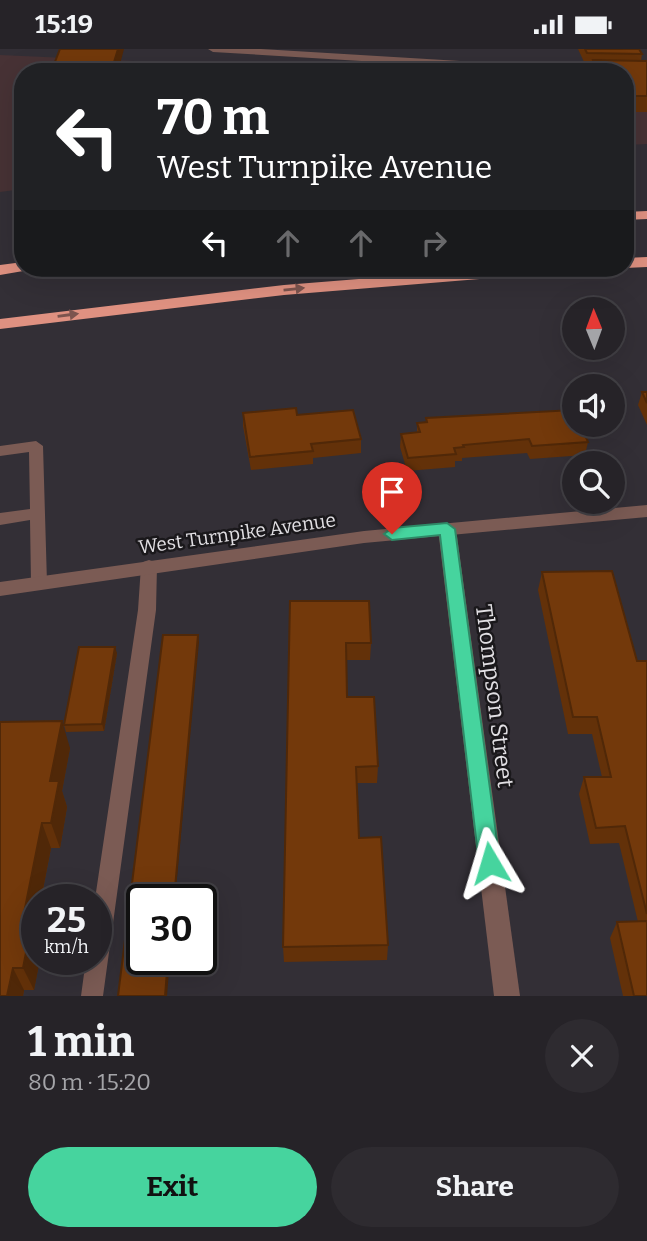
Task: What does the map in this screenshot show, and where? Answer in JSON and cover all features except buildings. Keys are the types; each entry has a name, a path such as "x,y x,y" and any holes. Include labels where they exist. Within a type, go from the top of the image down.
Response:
{"highway":[{"path":"0,324 284,290 442,277"}],"street":[{"path":"213,49 478,63"},
{"name":"West Turnpike Avenue","path":"0,589 149,566 447,529 647,511"},
{"name":"Thompson Street","path":"447,529 507,996"}],"lane":[{"path":"371,63 372,58"},
{"path":"0,451 36,446 39,583"},
{"path":"0,519 38,513"},
{"path":"92,996 147,610 149,566"}],"shaded area":[{"path":"0,55 177,63 14,63 14,190 0,192"},
{"path":"634,83 647,84 647,144 634,145"}],"route":[{"path":"392,534 447,529 490,863"}]}
